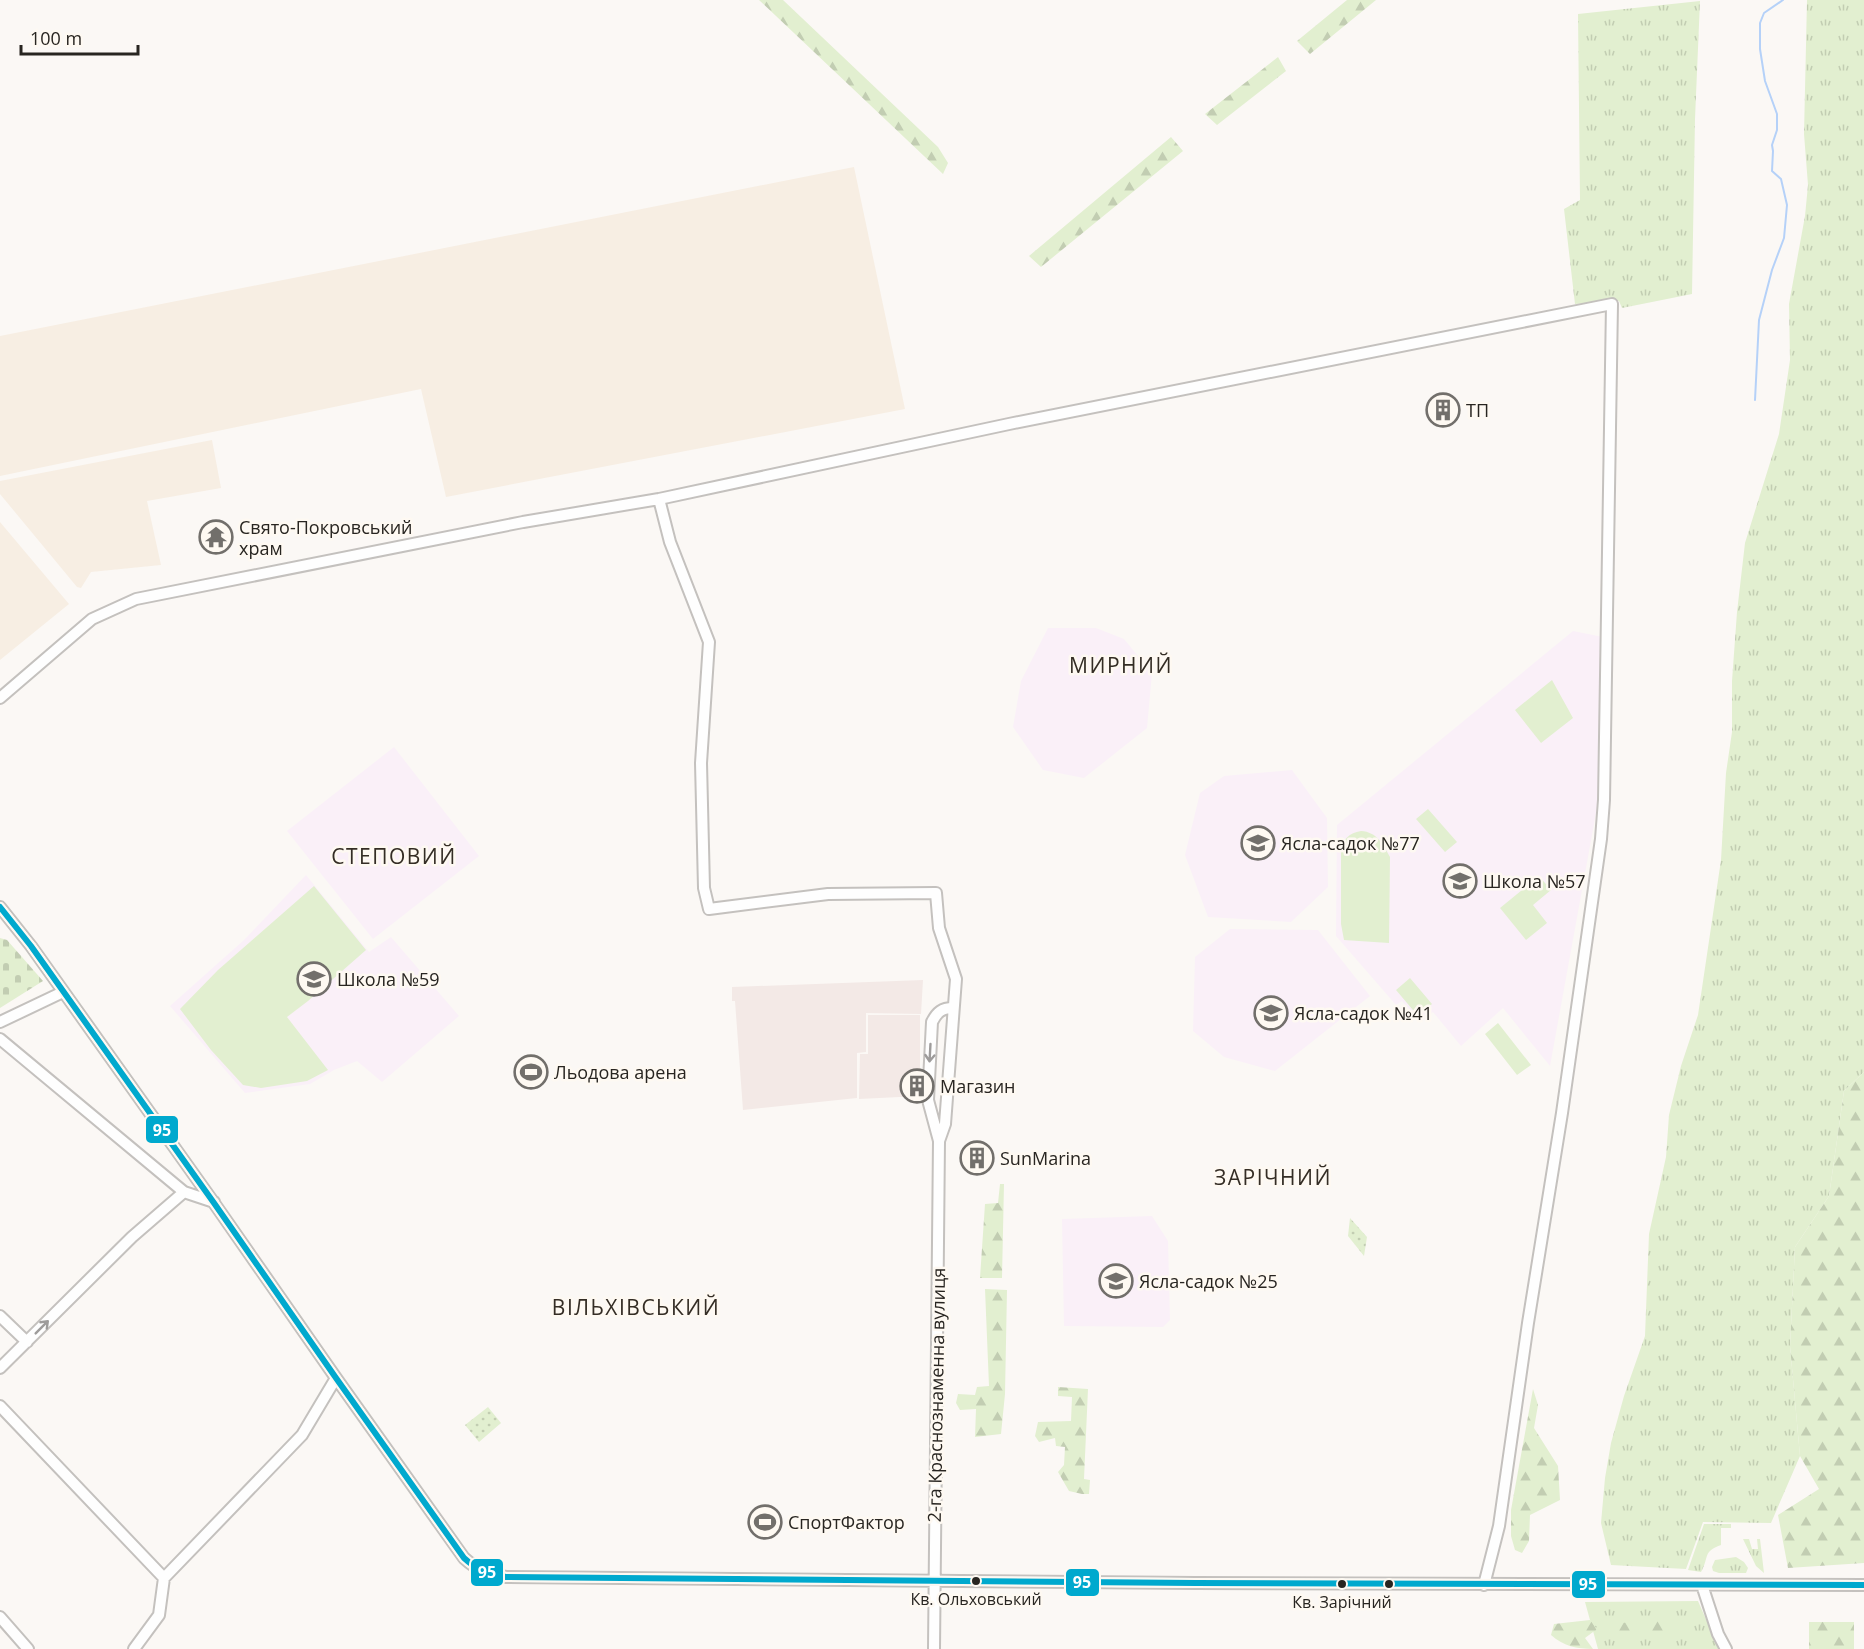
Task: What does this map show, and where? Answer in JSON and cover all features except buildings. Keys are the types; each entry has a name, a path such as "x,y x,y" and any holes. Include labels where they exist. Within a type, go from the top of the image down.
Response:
{"street":[{"path":"0,698 92,619 136,599 523,522 659,499 1009,424 1612,304 1604,800 1601,839 1499,1526 1484,1585"},
{"path":"659,499 670,542 709,642 701,763 704,888 709,909 828,894 936,893 939,928 956,979 953,1008"},
{"path":"0,907 214,1203 464,1558 475,1568 490,1575 934,1582 1864,1585"},
{"path":"0,1022 63,992"},
{"name":"2-га Краснознаменна вулиця","path":"934,1649 939,1140 928,1100 932,1022 936,1013 944,1008 953,1008 945,1124 939,1140"},
{"path":"0,1039 183,1192 214,1203"},
{"path":"0,1368 132,1237 183,1192"},
{"path":"0,1316 27,1342"},
{"path":"134,1649 159,1615 164,1578 302,1435 336,1378"},
{"path":"0,1406 164,1578"},
{"path":"1702,1585 1718,1634 1726,1649"},
{"path":"0,1617 28,1649"}],"shaded area":[{"path":"854,167 905,409 446,497 421,389 0,476 0,336"},
{"path":"212,440 221,488 147,501 161,565 91,572 81,588 77,587 0,494 0,481"},
{"path":"0,522 69,604 0,660"},
{"path":"1048,628 1096,628 1124,639 1152,673 1147,728 1084,778 1043,770 1013,727 1021,681"},
{"name":"Школа №57","path":"1573,631 1603,637 1598,802 1550,1066 1503,1008 1461,1046 1433,1012 1421,1022 1402,1001 1396,1005 1336,936 1337,825"},
{"path":"394,747 479,856 373,939 287,831"},
{"name":"Ясла-садок №77","path":"1292,770 1327,818 1328,887 1291,922 1208,917 1185,855 1200,793 1224,776"},
{"name":"Школа №59","path":"306,875 369,952 391,937 459,1016 382,1082 357,1061 334,1070 310,1084 245,1093 170,1006 244,940"},
{"name":"Ясла-садок №41","path":"1230,929 1318,930 1370,996 1275,1071 1224,1057 1193,1031 1195,957"},
{"path":"923,980 921,1014 866,1013 866,1052 857,1053 857,1098 743,1110 732,987"},
{"path":"868,1015 920,1015 920,1096 859,1099 860,1054 868,1054"},
{"name":"Ясла-садок №25","path":"1152,1216 1168,1241 1170,1320 1163,1327 1064,1326 1062,1219"}],"green space":[{"path":"759,0 783,0 938,147 948,163 943,174"},
{"path":"1347,0 1376,0 1310,54 1297,41"},
{"path":"1807,0 1864,0 1864,1072 1844,1091 1829,1196 1795,1247 1790,1346 1800,1456 1771,1523 1703,1522 1686,1569 1611,1565 1601,1523 1605,1478 1611,1443 1624,1396 1645,1336 1649,1234 1666,1157 1669,1115 1681,1066 1698,1015 1721,860 1726,773 1732,732 1732,681 1737,612 1745,543 1779,434 1790,360 1789,304 1805,216 1808,185 1804,134"},
{"path":"1700,1 1692,294 1622,308 1619,301 1575,304 1564,209 1580,200 1578,14"},
{"path":"1278,57 1286,71 1217,125 1205,114"},
{"path":"1171,137 1183,151 1041,267 1029,256"},
{"path":"1552,680 1573,718 1541,743 1515,710"},
{"path":"1428,809 1457,842 1445,852 1416,819"},
{"path":"1361,831 1375,836 1390,857 1389,943 1344,940 1341,924 1341,850 1347,837"},
{"path":"1539,876 1551,890 1533,905 1547,923 1526,940 1500,908"},
{"path":"314,886 366,950 287,1017 328,1070 307,1081 261,1088 243,1085 211,1050 180,1009 218,970"},
{"path":"0,938 7,940 43,981 0,1008"},
{"path":"1410,978 1432,1004 1418,1016 1396,990"},
{"path":"1498,1023 1531,1065 1517,1075 1485,1034"},
{"path":"1864,1072 1864,1563 1788,1568 1778,1515 1819,1489 1800,1456 1790,1346 1795,1247 1829,1196 1844,1091"},
{"path":"1000,1184 1004,1184 1002,1278 980,1278 985,1204 998,1203"},
{"path":"1350,1218 1367,1237 1364,1256 1348,1236"},
{"path":"985,1289 1007,1290 1005,1394 1001,1434 975,1437 976,1409 960,1410 956,1403 958,1394 975,1395 977,1387 989,1386"},
{"path":"1058,1387 1088,1389 1084,1479 1090,1480 1089,1494 1069,1491 1058,1472 1064,1465 1065,1447 1056,1446 1055,1438 1039,1442 1035,1436 1038,1422 1071,1421 1072,1397 1058,1396"},
{"path":"1533,1389 1538,1405 1534,1428 1558,1466 1560,1500 1530,1515 1529,1541 1522,1553 1515,1550 1511,1536 1511,1510"},
{"path":"488,1407 501,1423 479,1442 465,1425"},
{"path":"1704,1524 1731,1524 1731,1528 1721,1528 1721,1545 1709,1552 1701,1572 1688,1570"},
{"path":"1743,1539 1749,1539 1752,1549 1758,1549 1757,1539 1760,1539 1764,1573 1756,1566"},
{"path":"1736,1557 1748,1568 1746,1573 1713,1571 1715,1560"},
{"path":"1698,1601 1719,1649 1598,1649 1585,1602"},
{"path":"1590,1620 1597,1629 1585,1638 1593,1649 1570,1646 1551,1635 1554,1624"},
{"path":"1664,1620 1682,1626 1675,1634 1620,1637 1611,1627 1620,1623"},
{"path":"1809,1622 1854,1622 1854,1649 1809,1649"}],"waterway":[{"path":"1755,400 1759,320 1772,270 1784,238 1787,205 1781,179 1772,171 1772,145 1777,130 1777,114 1765,81 1760,49 1760,23 1764,13 1783,0"}],"transit line":[{"name":"95","path":"0,907 31,946 464,1558 488,1573 506,1577 846,1580 1864,1585"}],"place":[{"name":"ТП","path":"1443,410"},
{"name":"Свято-Покровський храм","path":"216,537"},
{"name":"Ясла-садок №77","path":"1258,843"},
{"name":"Школа №57","path":"1460,881"},
{"name":"Школа №59","path":"314,979"},
{"name":"Ясла-садок №41","path":"1271,1013"},
{"name":"Льодова арена","path":"531,1072"},
{"name":"Магазин","path":"917,1086"},
{"name":"SunMarina","path":"977,1158"},
{"name":"Ясла-садок №25","path":"1116,1281"},
{"name":"СпортФактор","path":"765,1522"},
{"name":"Кв. Ольховський","path":"976,1581"},
{"name":"Кв. Зарічний","path":"1342,1584"}],"district":[{"name":"МИРНИЙ","path":"1121,665"},
{"name":"СТЕПОВИЙ","path":"394,856"},
{"name":"ЗАРІЧНИЙ","path":"1273,1177"},
{"name":"ВІЛЬХІВСЬКИЙ","path":"636,1307"}]}
